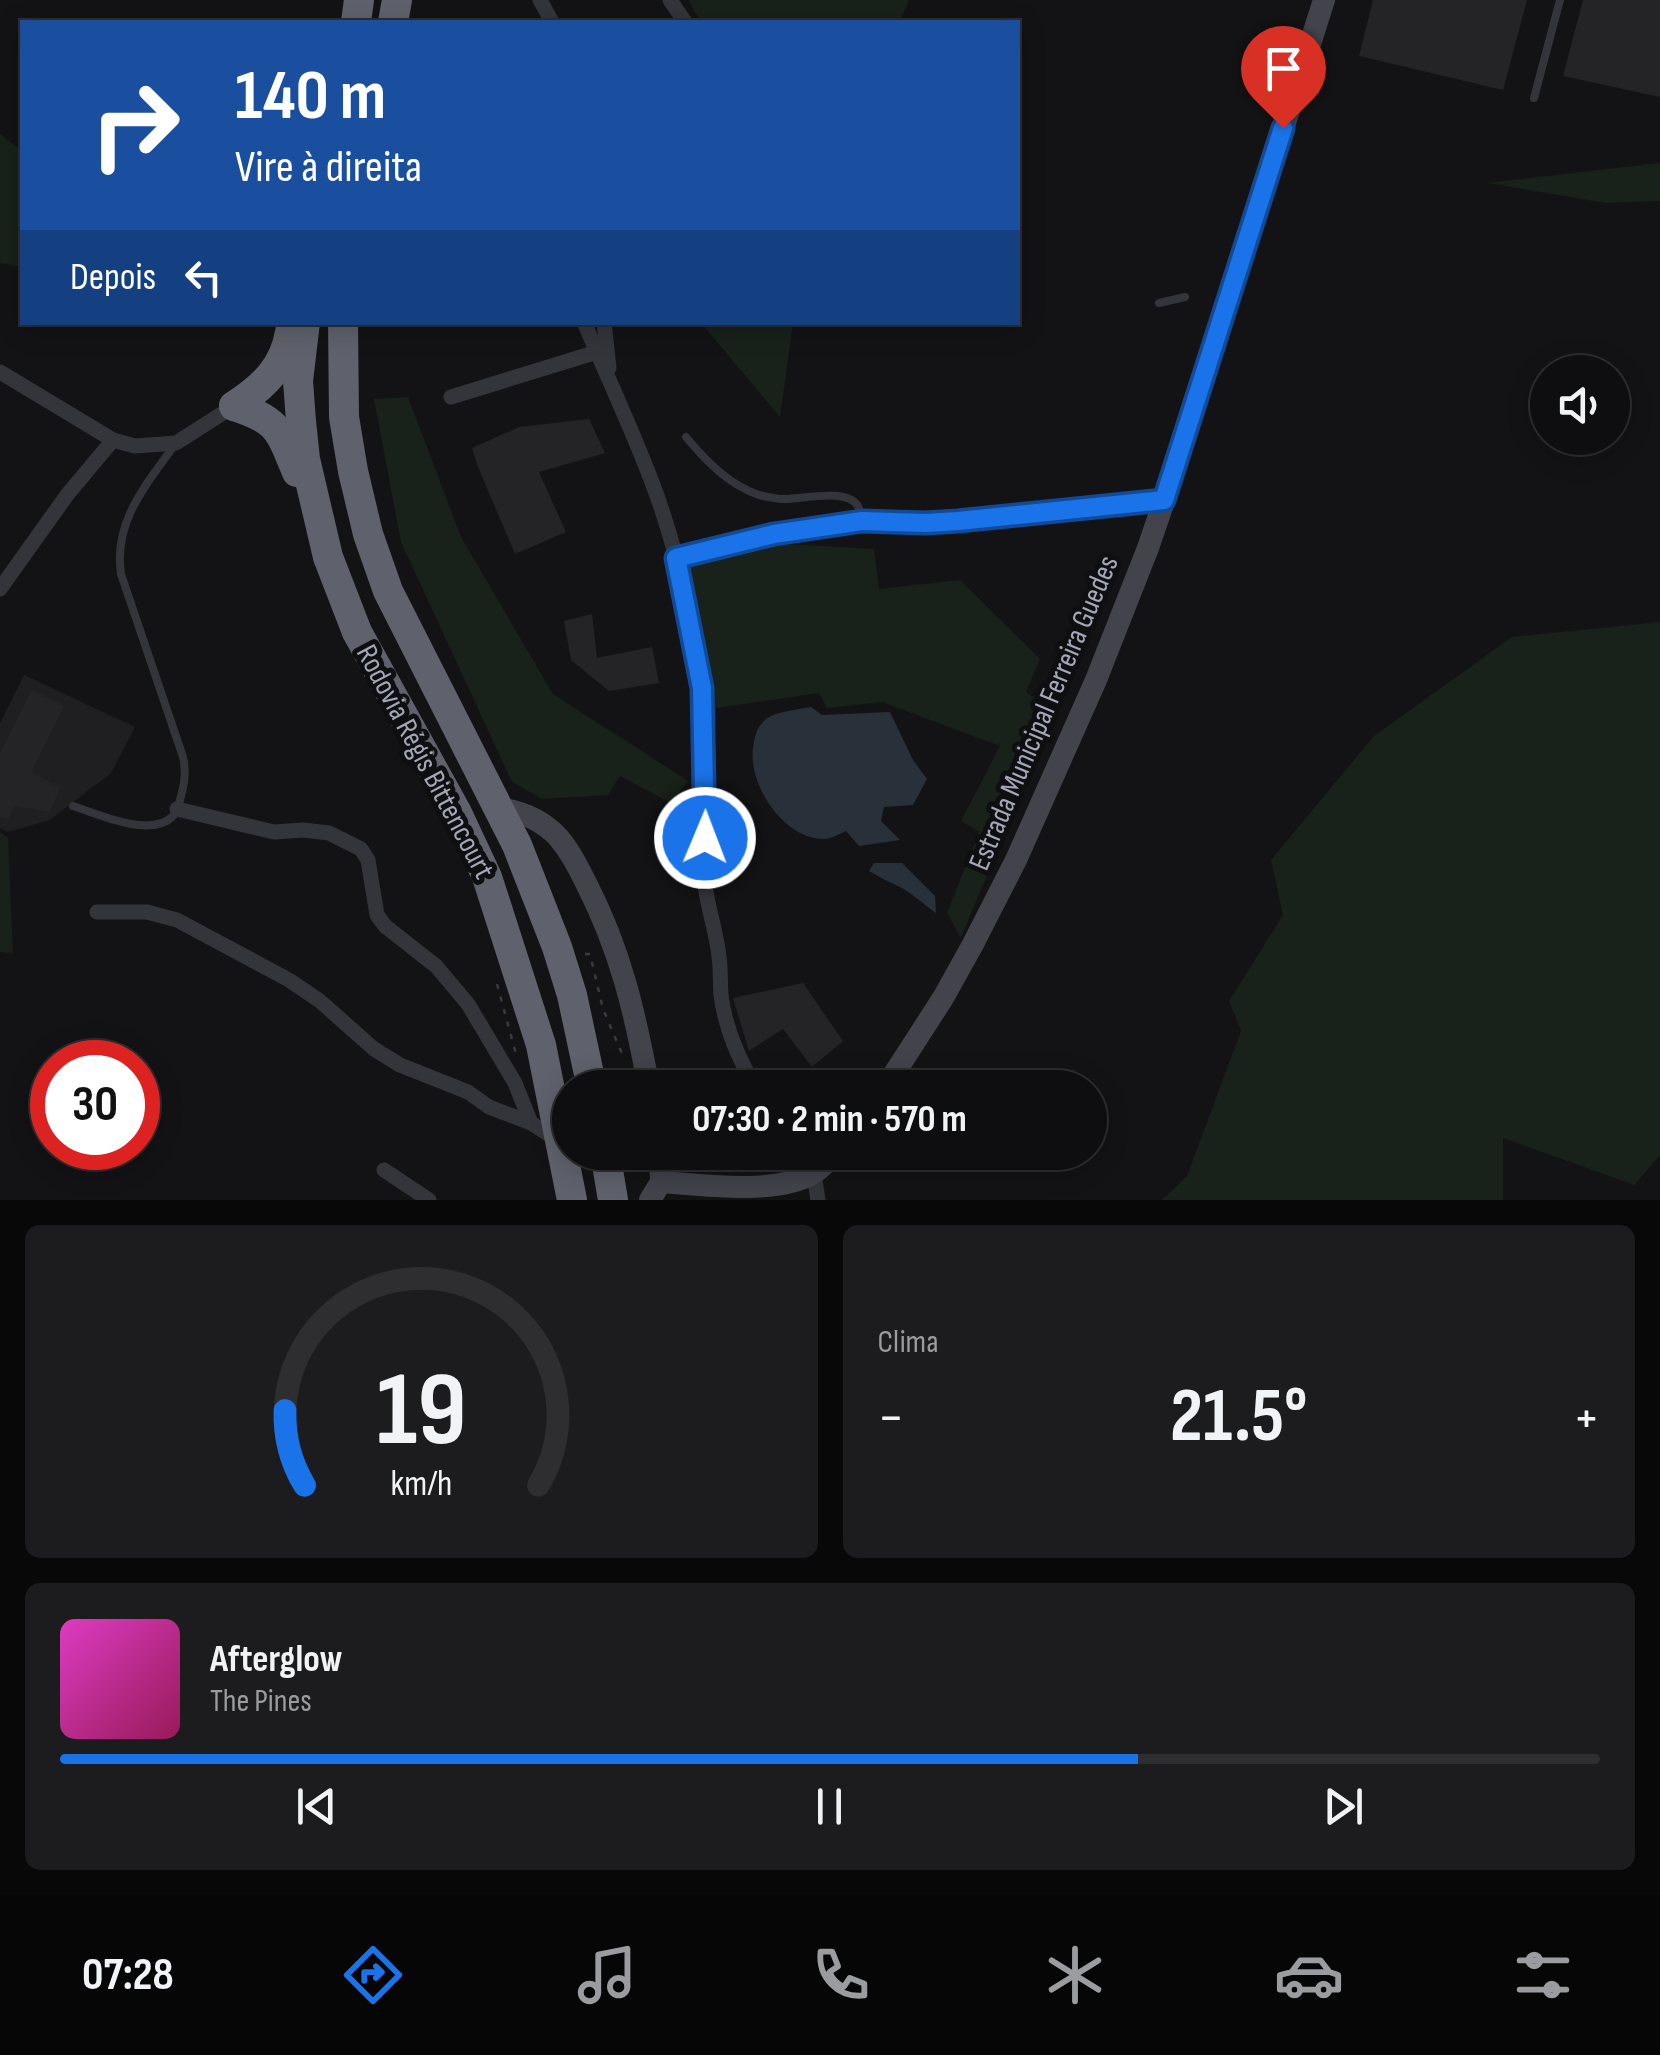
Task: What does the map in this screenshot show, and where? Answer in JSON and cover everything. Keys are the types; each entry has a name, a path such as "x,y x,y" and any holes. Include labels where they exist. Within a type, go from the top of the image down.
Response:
{"highway":[{"path":"234,406 260,389 278,368 292,325"},
{"name":"Rodovia Régis Bittencourt","path":"306,325 298,381 301,421 305,459 326,548 357,632 458,813 487,877 538,1032 552,1097"},
{"name":"Rodovia Régis Bittencourt","path":"343,325 344,418 368,534 388,591 517,845 557,947 588,1070"},
{"path":"234,406 258,414 281,434 326,548"},
{"name":"Rodovia Régis Bittencourt","path":"567,1170 572,1200"},
{"path":"608,1170 613,1200"}],"street":[{"name":"Estrada Municipal Ferreira Guedes","path":"897,1070 943,998 1016,860 1142,565 1324,0"},
{"path":"585,325 649,474 676,558 702,688 707,903 716,933 721,996 747,1070"},
{"path":"604,325 610,377"},
{"path":"451,398 597,352"},
{"path":"0,372 112,440 135,446 176,443 234,406"},
{"path":"0,589 112,440"},
{"path":"497,808 519,811 536,820 571,855 618,952 645,1070"},
{"path":"178,810 274,832 328,833 361,850 368,860 377,915 436,966 468,1004 515,1083 531,1123"},
{"path":"98,912 147,912 177,920 289,980 374,1049 400,1065 468,1092 489,1108 531,1123 552,1137"},
{"path":"384,1170 429,1200"},
{"path":"656,1191 780,1183 804,1170"},
{"path":"818,1200 822,1170"}],"lane":[{"path":"1534,98 1560,0"},
{"path":"1158,302 1185,297"},
{"path":"686,437 709,463 743,488 779,499 840,496 858,506 862,521"},
{"path":"72,806 128,824 153,826 178,810 186,778 183,756 118,557 127,516 176,443"},
{"path":"676,558 774,534 862,521 958,521 1164,500"}],"path":[{"path":"584,954 590,954 603,1009 624,1059"}],"shaded area":[{"path":"688,0 909,0 901,20 700,20"},
{"path":"0,134 20,147 20,267 0,263"},
{"path":"1660,163 1660,201 1606,203 1487,183"},
{"path":"703,325 793,325 780,417"},
{"path":"408,397 461,537 553,694 688,781 671,803 620,776 608,795 542,799 512,782 401,542 374,399"},
{"path":"786,544 874,549 879,589 960,580 1040,659 1026,692 1055,711 961,938 947,913 979,832 961,821 1000,746 882,702 827,708 819,693 716,708 691,566"},
{"path":"1660,622 1660,1155 1634,1185 1503,1138 1503,1200 1162,1200 1187,1176 1241,1031 1229,1001 1283,915 1271,860 1374,736 1512,637"},
{"path":"24,675 135,727 111,773 50,820 8,832 0,828 0,723"},
{"path":"811,707 822,715 890,712 913,760 927,779 913,805 884,807 881,821 900,840 859,846 846,831 826,839 809,837 782,820 771,807 762,793 753,762 756,732 769,717"},
{"path":"0,832 8,838 13,953 0,952"},
{"path":"874,863 902,863 935,896 936,913 869,871"}],"building":[{"path":"1373,0 1527,0 1503,90 1359,56"},
{"path":"1583,0 1660,0 1660,97 1563,76"},
{"path":"589,419 605,453 539,472 566,532 515,554 472,448 519,427"},
{"path":"592,614 597,658 652,647 659,683 609,691 571,660 564,621"},
{"path":"32,690 64,706 31,772 60,788 50,812 15,806 8,819 0,815 0,754"},
{"path":"803,983 843,1041 812,1067 783,1029 749,1051 733,998"}],"route":[{"path":"705,838 702,688 676,558 774,534 862,521 958,521 1164,500 1283,128"}]}
